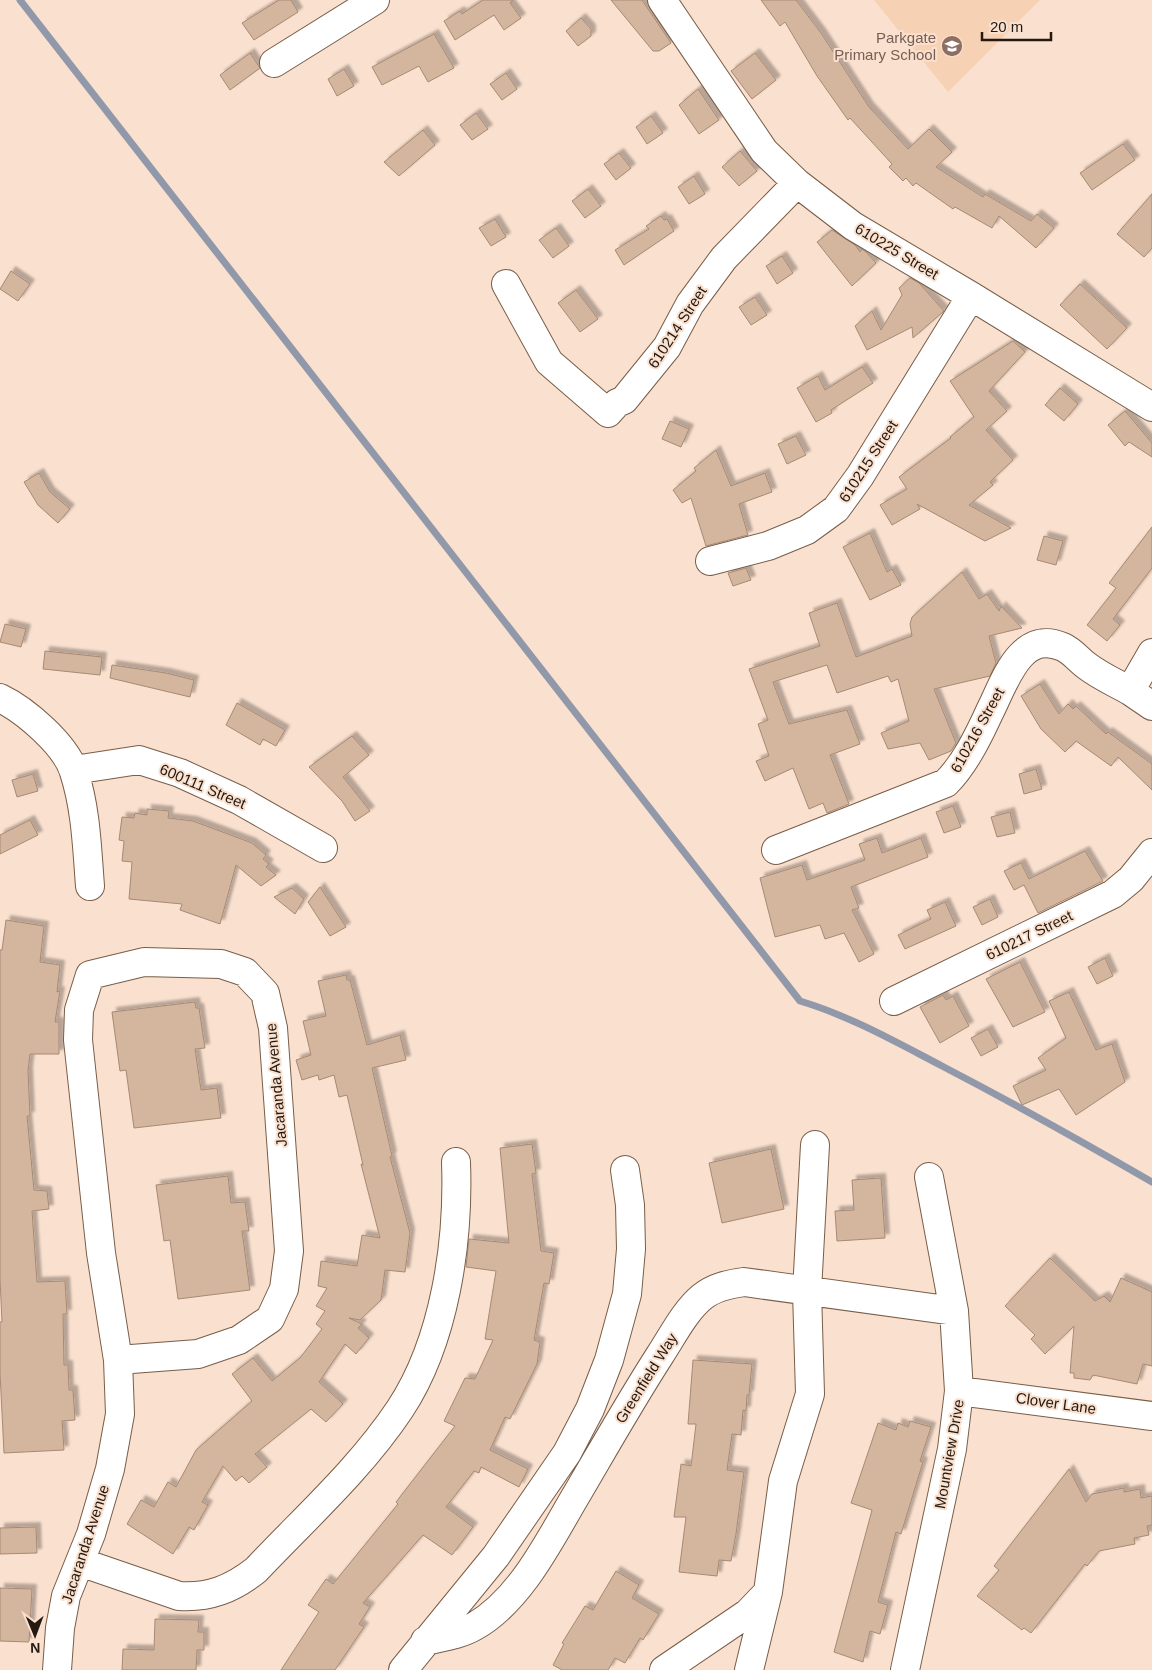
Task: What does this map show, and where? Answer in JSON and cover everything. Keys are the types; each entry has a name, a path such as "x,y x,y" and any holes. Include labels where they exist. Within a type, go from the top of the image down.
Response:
{"street":[{"path":"274,63 375,0"},
{"name":"610225 Street","path":"662,0 689,43 764,151 797,183 853,226 972,296 1152,407"},
{"name":"610214 Street","path":"506,284 550,362 608,414 617,403 624,400 655,364 667,347 690,304 724,258 797,183"},
{"name":"610215 Street","path":"710,561 768,546 807,530 836,509 860,476 972,296"},
{"name":"610216 Street","path":"776,850 946,783 960,765 990,712 1011,667 1025,652 1036,645 1050,643 1065,647 1088,667 1152,706"},
{"path":"1130,691 1152,653"},
{"path":"0,698 18,707 46,732 74,770 85,817 90,886"},
{"name":"600111 Street","path":"74,770 139,760 155,765 180,773 239,800 323,848"},
{"name":"610217 Street","path":"894,1001 1113,894 1131,879 1152,853"},
{"name":"Jacaranda Avenue","path":"57,1670 60,1628 66,1596 91,1534 110,1469 120,1414 118,1360 101,1253 81,1078 78,1040 79,1010 90,975 144,962 221,964 245,972 265,993 273,1028 289,1251 284,1289 270,1319 239,1340 198,1354 118,1360"},
{"path":"749,1670 768,1592 783,1481 810,1394 807,1291 814,1145"},
{"path":"80,1562 179,1596 195,1597 221,1591 244,1579 256,1570 369,1452 400,1408 417,1378 437,1325 456,1230 458,1203 456,1162"},
{"path":"403,1670 425,1641 462,1599 522,1518 567,1453 590,1409 608,1360 627,1294 631,1249 630,1205 625,1170"},
{"name":"Mountview Drive","path":"905,1670 952,1449 959,1391 954,1311 929,1177"},
{"name":"Greenfield Way","path":"425,1641 453,1635 475,1626 496,1610 521,1583 547,1545 638,1389 679,1326 702,1297 723,1285 744,1282 954,1311"},
{"name":"Clover Lane","path":"959,1391 1152,1416"},
{"path":"664,1670 748,1613 768,1592"}],"shaded area":[{"name":"Parkgate Primary School","path":"874,0 1040,0 948,92"}],"building":[{"path":"279,0 291,0 298,12 254,40 242,23"},
{"path":"483,0 513,0 510,3 521,18 504,30 494,15 455,40 444,21 460,11 462,14"},
{"path":"611,0 642,0 671,43 659,51 653,51"},
{"path":"761,0 796,0 821,33 869,107 908,149 929,129 952,152 936,167 983,197 985,194 1031,221 1037,214 1054,228 1036,248 999,216 992,228 955,207 953,209 916,183 913,186 906,178 903,181 889,167 892,164 850,118 848,120 817,76 785,22 780,26"},
{"path":"581,18 591,29 591,36 578,46 566,31"},
{"path":"434,34 454,68 428,82 419,66 382,85 372,67"},
{"path":"250,53 260,68 230,90 220,75"},
{"path":"755,53 776,80 752,99 731,71"},
{"path":"344,69 354,86 337,96 328,79"},
{"path":"506,73 517,89 502,100 490,84"},
{"path":"698,89 719,120 699,134 679,105"},
{"path":"476,113 488,129 472,140 460,125"},
{"path":"651,116 663,133 647,144 636,127"},
{"path":"423,130 435,145 399,176 384,162"},
{"path":"1123,144 1135,160 1092,190 1080,173"},
{"path":"740,151 757,171 739,186 722,167"},
{"path":"619,153 631,168 616,180 604,164"},
{"path":"694,176 705,194 689,204 678,187"},
{"path":"588,189 601,206 585,218 572,201"},
{"path":"1152,194 1152,248 1144,257 1117,234"},
{"path":"661,216 664,220 667,219 674,231 624,265 615,250 649,229 646,226"},
{"path":"495,219 506,237 491,246 479,228"},
{"path":"556,228 569,246 553,258 539,240"},
{"path":"832,230 855,245 860,252 862,249 866,252 876,263 852,286 817,242"},
{"path":"782,256 793,273 777,284 766,266"},
{"path":"11,271 30,284 18,301 0,289"},
{"path":"910,278 919,283 944,311 913,338 912,327 867,350 855,326 872,311 881,330 902,295 899,288"},
{"path":"1080,284 1127,328 1107,349 1060,305"},
{"path":"576,290 598,319 580,332 558,303"},
{"path":"755,297 767,315 751,325 739,307"},
{"path":"1013,341 1025,352 989,391 1007,411 986,430 1013,460 990,482 993,485 969,505 1011,528 985,541 917,504 920,509 892,525 880,505 907,489 899,477 951,438 974,417 950,381"},
{"path":"862,367 873,383 831,410 832,413 816,422 797,388 818,376 825,390"},
{"path":"1060,388 1078,404 1064,421 1045,405"},
{"path":"1125,411 1152,443 1152,457 1129,442 1125,446 1108,425"},
{"path":"670,421 689,429 681,447 662,439"},
{"path":"796,436 806,455 787,464 778,444"},
{"path":"716,450 731,486 765,473 772,492 739,504 748,535 706,546 691,498 682,503 673,490 696,471 694,468"},
{"path":"39,473 50,492 70,509 58,523 38,505 24,482"},
{"path":"1152,527 1152,568 1113,619 1120,625 1107,641 1087,625 1116,588 1109,583"},
{"path":"870,533 887,572 892,569 901,585 870,600 843,547"},
{"path":"1044,536 1063,541 1056,565 1037,560"},
{"path":"746,568 751,580 733,586 728,573"},
{"path":"962,572 979,599 987,594 999,611 1001,606 1022,628 989,636 996,663 990,676 934,689 956,743 951,751 929,760 920,743 888,749 881,733 909,721 898,679 891,682 888,676 837,693 827,665 773,682 789,724 847,710 860,744 830,755 849,804 827,813 823,803 809,809 793,768 765,781 756,761 769,756 758,724 768,720 749,669 820,646 809,613 837,603 856,657 912,636 910,624 912,617"},
{"path":"5,624 26,629 21,647 0,642"},
{"path":"45,651 102,657 100,675 43,669"},
{"path":"112,665 166,673 194,680 190,697 110,678"},
{"path":"1040,684 1059,714 1068,704 1073,709 1076,706 1106,734 1108,732 1152,764 1152,790 1118,757 1111,766 1076,741 1065,752 1041,729 1021,696"},
{"path":"237,703 285,730 276,746 263,739 260,745 226,725"},
{"path":"352,736 369,755 343,777 370,811 355,821 342,801 309,767"},
{"path":"1036,769 1042,789 1024,794 1019,774"},
{"path":"33,774 38,791 17,797 12,780"},
{"path":"953,806 961,827 944,833 936,812"},
{"path":"147,809 169,811 168,818 193,821 252,843 266,855 263,859 269,864 266,867 276,875 261,886 236,865 220,924 180,910 182,904 129,899 132,862 122,861 124,841 119,840 122,817 134,818 135,813 147,815"},
{"path":"1010,812 1015,833 997,837 991,817"},
{"path":"30,820 38,835 0,854 0,835"},
{"path":"877,838 882,853 921,838 928,857 851,887 859,908 852,910 874,954 859,962 844,933 825,939 820,925 775,937 760,878 802,865 807,880 865,860 859,844"},
{"path":"1085,851 1103,881 1038,913 1024,885 1014,890 1004,871 1021,863 1029,879"},
{"path":"320,887 346,927 330,936 308,902"},
{"path":"292,888 304,899 295,914 274,897"},
{"path":"990,899 998,917 982,925 973,907"},
{"path":"945,902 956,926 905,949 898,935 931,919 927,910"},
{"path":"6,920 44,926 40,962 60,965 57,992 60,991 55,1022 59,1022 59,1054 30,1054 28,1071 30,1116 27,1116 34,1190 47,1191 49,1209 32,1211 37,1282 65,1281 67,1314 63,1314 64,1365 68,1365 69,1390 73,1390 75,1420 62,1421 64,1450 4,1453 0,1373 0,1322 2,1322 0,1279 0,950 2,950"},
{"path":"1105,958 1113,976 1097,984 1088,967"},
{"path":"1020,962 1045,1012 1013,1027 986,979"},
{"path":"346,975 347,980 350,980 367,1045 400,1035 406,1060 372,1068 392,1156 390,1157 410,1233 405,1272 385,1270 381,1300 360,1320 349,1318 362,1324 358,1328 369,1338 356,1354 345,1344 319,1382 343,1404 326,1422 311,1409 255,1454 267,1467 249,1483 242,1476 236,1481 223,1466 202,1502 208,1505 194,1530 189,1527 173,1554 127,1524 141,1500 154,1507 168,1482 176,1487 196,1450 252,1401 232,1374 253,1358 272,1381 300,1358 322,1329 316,1324 325,1311 316,1306 327,1288 318,1286 321,1261 357,1266 362,1235 380,1238 361,1164 363,1165 347,1095 339,1097 334,1075 319,1080 318,1075 302,1080 296,1060 311,1055 303,1021 326,1016 318,981"},
{"path":"1069,992 1096,1050 1112,1044 1125,1082 1076,1115 1059,1089 1022,1105 1013,1086 1046,1070 1038,1058 1066,1038 1049,1001"},
{"path":"943,995 946,1000 953,996 969,1026 940,1043 920,1007"},
{"path":"195,1002 196,1008 199,1008 205,1048 195,1049 201,1090 217,1088 221,1118 134,1128 126,1070 120,1071 112,1012"},
{"path":"988,1029 998,1047 981,1056 971,1038"},
{"path":"532,1144 536,1173 532,1174 541,1251 554,1253 549,1284 544,1283 534,1340 540,1342 537,1364 510,1419 505,1417 490,1450 528,1469 519,1487 481,1467 479,1473 474,1471 446,1507 473,1527 452,1555 423,1535 363,1603 370,1607 359,1624 364,1627 335,1670 281,1670 319,1612 308,1605 326,1579 333,1584 398,1504 396,1502 455,1426 444,1421 465,1378 475,1379 493,1340 485,1339 496,1271 466,1267 469,1239 509,1243 500,1148"},
{"path":"771,1149 784,1209 722,1223 709,1163"},
{"path":"228,1176 231,1203 245,1202 249,1231 242,1231 250,1290 178,1299 170,1240 164,1241 156,1185"},
{"path":"881,1178 885,1238 837,1241 835,1211 854,1210 852,1180"},
{"path":"1050,1258 1095,1301 1104,1296 1110,1302 1121,1278 1152,1292 1152,1366 1143,1364 1137,1384 1093,1375 1090,1380 1074,1378 1074,1373 1070,1373 1074,1326 1045,1354 1031,1339 1035,1335 1005,1306"},
{"path":"693,1360 752,1364 746,1411 743,1410 741,1435 732,1434 727,1470 744,1472 736,1534 731,1561 719,1560 717,1576 679,1572 686,1517 674,1517 681,1464 691,1466 696,1424 688,1424"},
{"path":"910,1421 931,1427 920,1461 923,1462 901,1534 896,1532 878,1602 888,1605 880,1634 870,1631 863,1662 834,1652 872,1510 851,1503 878,1423 896,1430 898,1423 908,1427"},
{"path":"1069,1469 1086,1502 1092,1494 1124,1488 1124,1492 1140,1489 1141,1498 1152,1496 1152,1525 1147,1526 1149,1535 1134,1538 1135,1544 1099,1551 1087,1566 1085,1564 1031,1633 1024,1628 1022,1630 977,1596 999,1570 994,1566"},
{"path":"36,1527 37,1553 0,1554 0,1528"},
{"path":"616,1571 639,1585 632,1598 659,1614 643,1640 640,1638 625,1663 615,1658 608,1670 562,1670 553,1665 564,1644 562,1643 585,1606 593,1610"},
{"path":"0,1588 32,1589 29,1642 0,1641"},
{"path":"155,1619 199,1620 198,1632 204,1632 204,1650 197,1650 196,1670 122,1670 123,1649 154,1650"}],"waterway":[{"path":"20,0 800,1001 837,1014 890,1039 1021,1108 1152,1182"}],"place":[{"name":"Parkgate Primary School","path":"952,46"}]}
